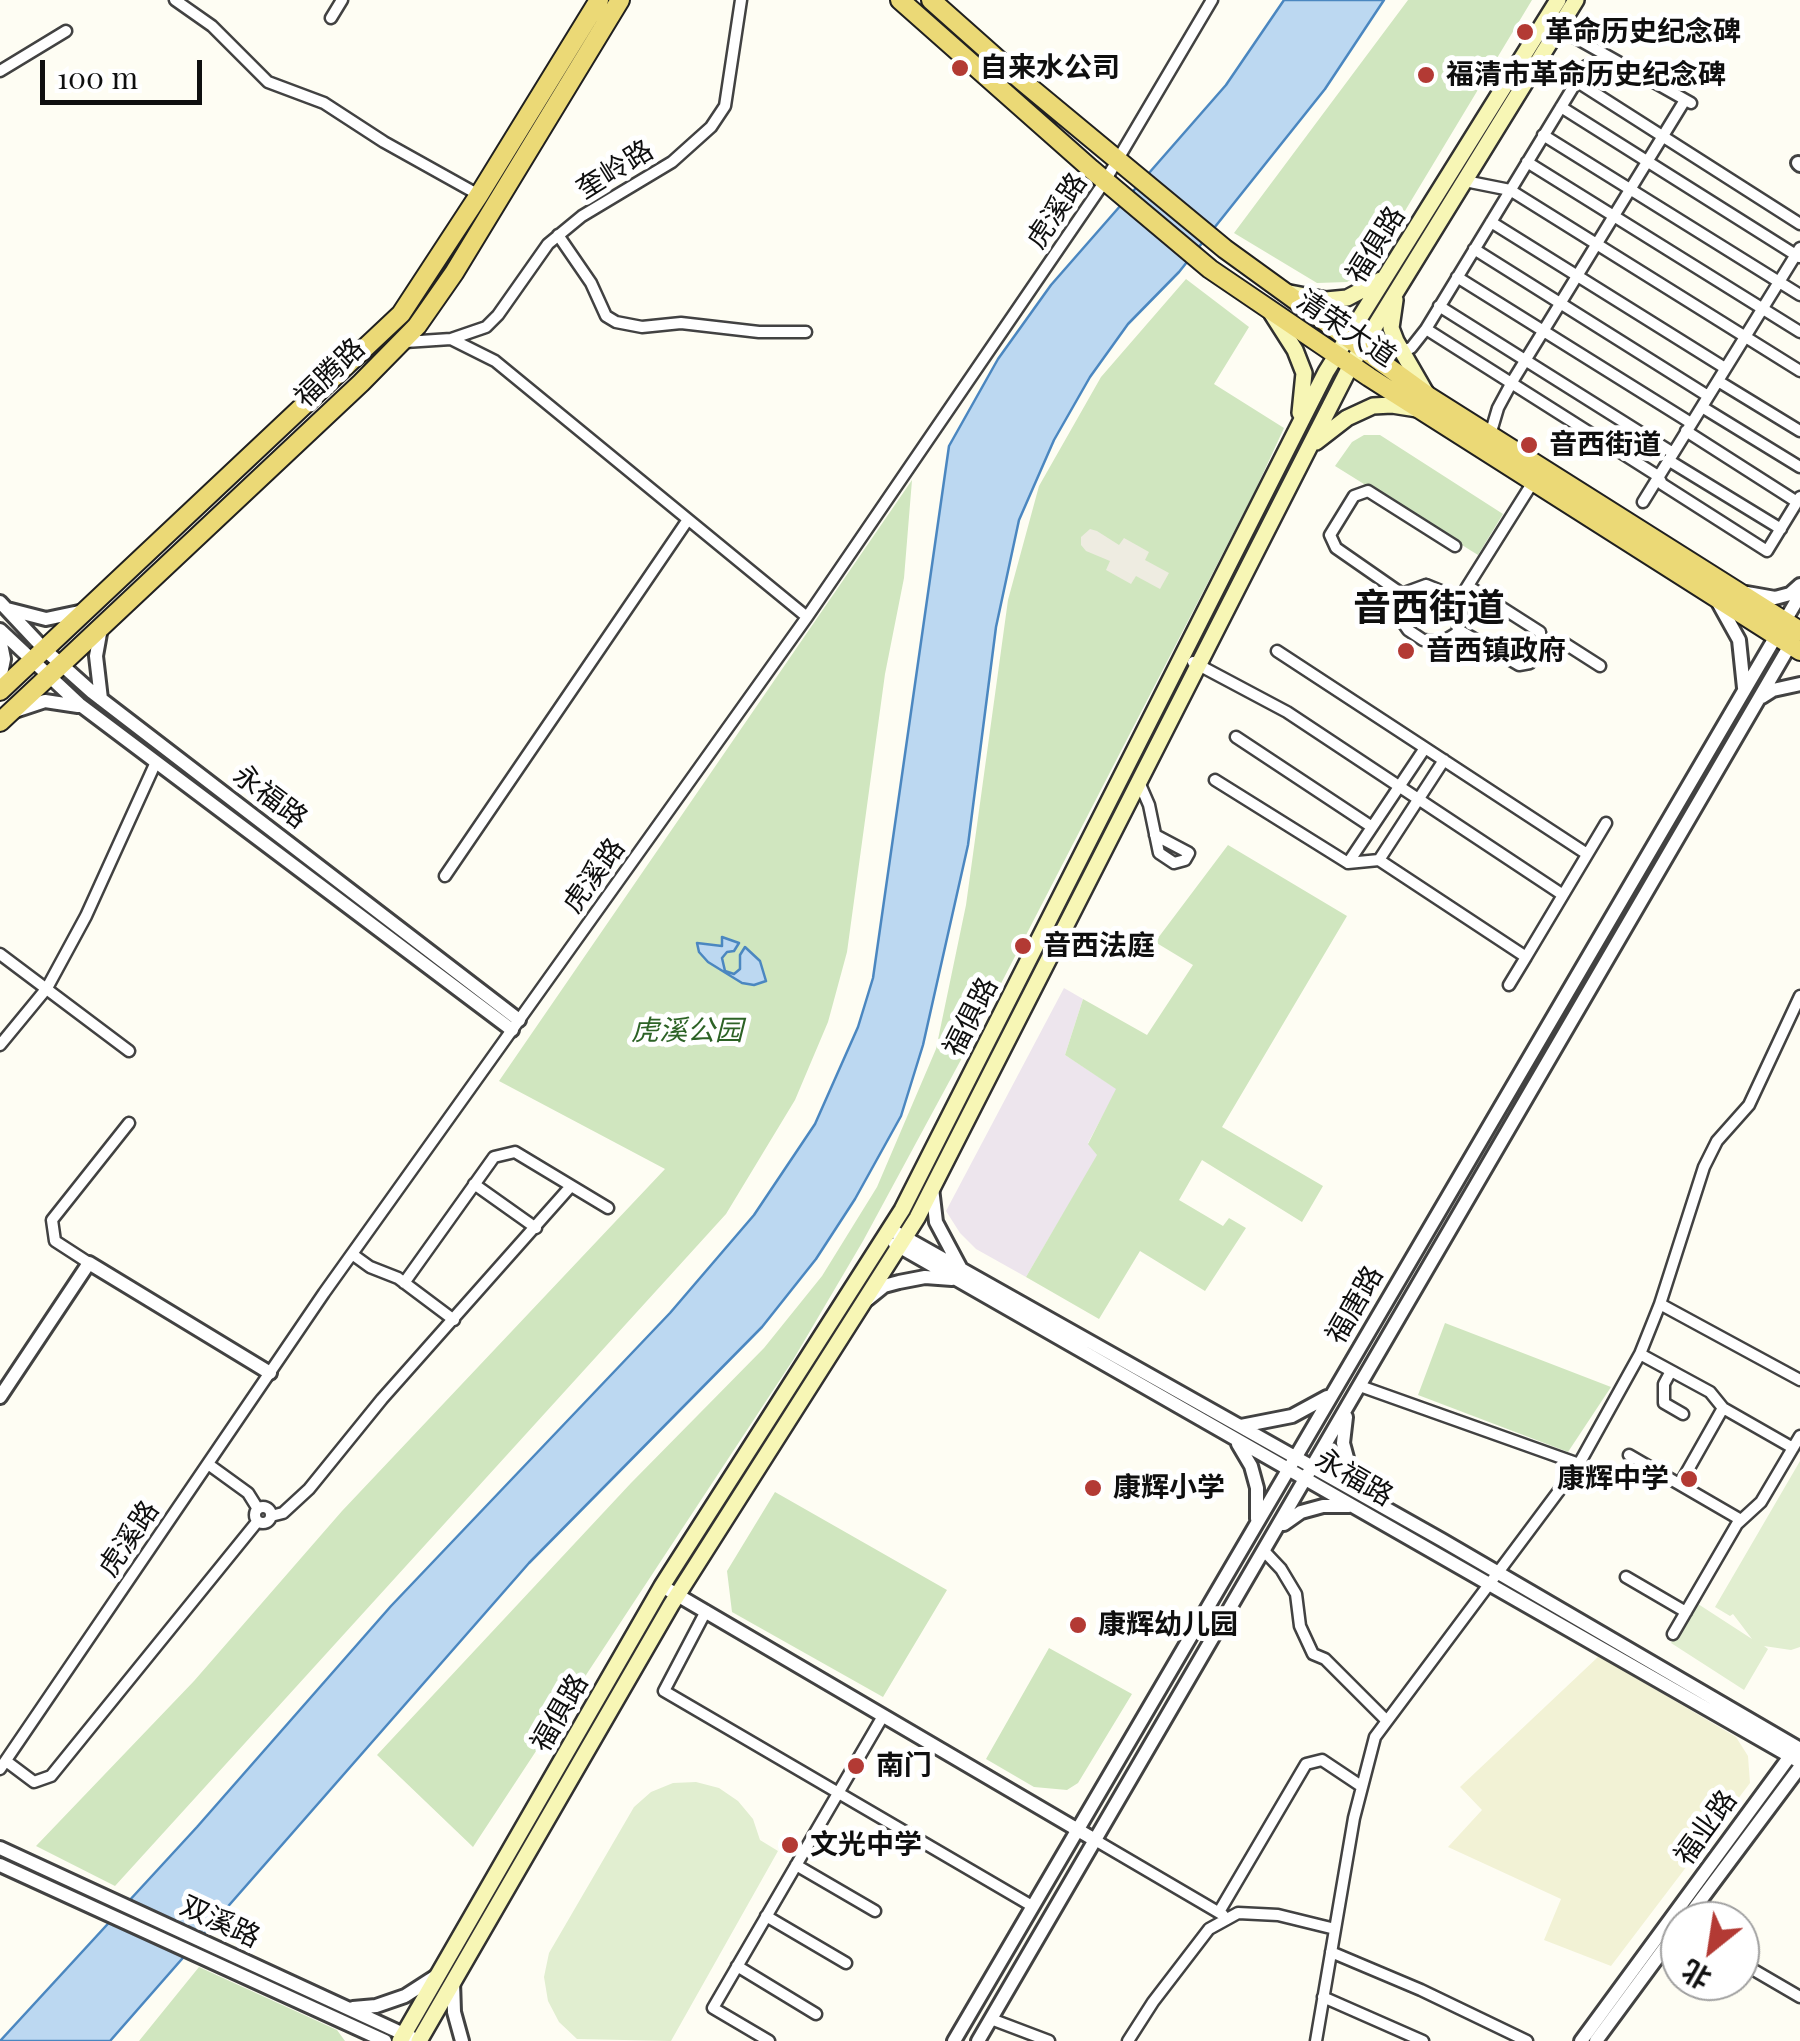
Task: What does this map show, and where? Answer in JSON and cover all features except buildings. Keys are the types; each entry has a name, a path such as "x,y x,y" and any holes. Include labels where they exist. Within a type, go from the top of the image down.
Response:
{"main road":[{"name":"福腾路","path":"0,691 388,328 480,195 599,0"},
{"name":"福腾路","path":"4,718 427,314 620,0"},
{"name":"清荣大道","path":"900,0 1210,269 1344,360 1490,435 1719,592"},
{"name":"清荣大道","path":"930,0 1117,162 1224,249 1355,341 1424,403 1533,482 1793,635"},
{"name":"福俱路","path":"670,1590 862,1304 1295,437 1392,283 1558,0"},
{"name":"福俱路","path":"1392,283 1465,181 1576,0"},
{"path":"1284,292 1308,298 1347,298 1392,283 1391,328 1424,403 1373,406 1347,418 1309,448"},
{"path":"1270,311 1295,350 1304,373 1295,437"},
{"name":"福俱路","path":"410,2039 670,1590 894,1237 932,1188 1309,448 1344,360"}],"street":[{"path":"175,0 212,26 268,82 324,104 480,195"},
{"path":"332,18 342,0"},
{"name":"奎岭路","path":"451,340 486,327 548,244 582,216 672,162 720,117 741,0"},
{"name":"虎溪路","path":"3,1765 352,1254 1112,187 1117,162 1212,0"},
{"path":"1490,435 1498,408 1525,359 1688,101 1558,28"},
{"path":"0,72 66,31"},
{"path":"1400,351 1411,348 1426,329 1586,66"},
{"path":"1576,81 1800,224"},
{"path":"1560,107 1798,253 1643,502"},
{"path":"1543,134 1800,295"},
{"path":"1527,162 1800,332"},
{"path":"1465,181 1510,190 1800,371"},
{"path":"1491,222 1725,368"},
{"path":"558,236 591,284 606,316 616,322 642,328 681,322 759,332 806,332"},
{"path":"1474,249 1800,467"},
{"path":"1426,329 1768,550 1799,499 1457,277"},
{"path":"1440,306 1781,529"},
{"path":"402,342 451,340 495,361 807,617"},
{"path":"1718,380 1800,431"},
{"path":"1457,603 1533,482"},
{"path":"1405,596 1336,548 1330,535 1354,496 1368,491 1455,546"},
{"path":"444,876 687,520"},
{"path":"1744,689 1739,640 1719,592 1774,598 1790,594 1800,585"},
{"path":"1459,630 1519,665 1530,663 1542,644 1540,632 1468,586"},
{"path":"1415,588 1438,588 1457,603 1461,616 1459,630 1442,642 1428,642 1413,634 1402,620 1400,610 1405,596 1415,588"},
{"name":"福唐路","path":"978,2041 1760,698 1793,635 1800,595"},
{"path":"3,605 46,619 86,609"},
{"name":"永福路","path":"3,605 37,655"},
{"path":"101,699 96,656 102,626"},
{"name":"永福路","path":"0,630 37,655 83,707 516,1025"},
{"name":"福唐路","path":"954,2041 1744,689 1793,635"},
{"path":"0,638 4,660 0,679"},
{"path":"1542,644 1564,643 1600,666"},
{"path":"1277,650 1587,854"},
{"path":"1183,657 1287,712 1563,895"},
{"name":"永福路","path":"54,671 101,699 516,1025"},
{"path":"1760,698 1800,684"},
{"path":"4,718 44,701 83,707"},
{"path":"1236,737 1372,827"},
{"path":"1348,863 1425,748"},
{"path":"1378,860 1444,760"},
{"path":"0,1045 47,988 86,916 156,762"},
{"path":"1214,780 1348,863 1378,860 1526,956"},
{"path":"1139,782 1156,835"},
{"path":"1510,986 1606,823"},
{"path":"0,954 129,1051"},
{"path":"1316,2041 1372,1744 1386,1720 1579,1464 1640,1354 1704,1167 1717,1141 1749,1105 1800,996"},
{"path":"129,1122 52,1220 55,1241 270,1373"},
{"path":"404,1283 494,1156 515,1152 608,1208"},
{"path":"474,1184 536,1228"},
{"path":"257,1522 266,1523 271,1516 283,1513 309,1489 382,1399 572,1186"},
{"path":"862,1304 884,1286 958,1274 936,1222 932,1188"},
{"name":"永福路","path":"894,1237 1798,1754"},
{"path":"352,1254 404,1283 454,1320"},
{"path":"0,1397 89,1263"},
{"path":"1660,1304 1800,1380"},
{"path":"1640,1354 1710,1392 1723,1408 1793,1448"},
{"path":"1671,1371 1664,1384 1664,1402 1683,1414"},
{"path":"1360,1386 1579,1464"},
{"path":"1257,1522 1257,1488 1237,1432 1292,1416 1332,1394"},
{"path":"1275,1532 1301,1512 1359,1501 1343,1443 1349,1405"},
{"path":"1680,1484 1723,1408"},
{"path":"1673,1634 1742,1520 1761,1502 1800,1436"},
{"path":"1629,1454 1742,1520"},
{"path":"208,1464 248,1493 258,1509"},
{"path":"258,1509 268,1509 271,1516"},
{"path":"257,1522 254,1516 258,1509"},
{"path":"3,1765 34,1782 51,1776 257,1522"},
{"path":"1264,1551 1281,1568 1296,1594 1300,1626 1313,1654 1325,1658 1386,1720"},
{"path":"1626,1576 1686,1612"},
{"path":"670,1590 1224,1915 1278,1915 1335,1929"},
{"path":"706,1611 664,1691 1032,1906"},
{"path":"769,2041 751,2036 713,2008 883,1716"},
{"name":"福业路","path":"1695,1901 1798,1754"},
{"path":"1128,2041 1152,2002 1224,1915 1306,1764 1322,1760 1362,1786"},
{"name":"双溪路","path":"0,1848 105,1896 208,1953 384,2041"},
{"name":"双溪路","path":"0,1865 95,1908 348,2008 410,2039"},
{"path":"796,1866 875,1911"},
{"path":"766,1916 846,1963"},
{"name":"福业路","path":"1581,2041 1660,1947"},
{"name":"福业路","path":"1596,2041 1660,1951"},
{"path":"1331,1952 1528,2041"},
{"path":"737,1966 816,2014"},
{"path":"1760,1974 1800,1997"},
{"path":"348,2008 376,2006 445,1978 462,2041"},
{"path":"1323,1997 1423,2041"},
{"path":"991,2019 1049,2041"},
{"path":"344,2022 358,2041"}],"shaded area":[{"path":"1090,529 1119,545 1124,538 1149,552 1145,560 1169,573 1160,589 1136,576 1131,584 1106,570 1110,561 1081,545 1081,537"},
{"path":"1064,988 1083,999 1065,1055 1117,1089 1088,1143 1098,1155 1026,1277 976,1249 946,1211"}],"green space":[{"path":"1408,0 1532,0 1379,254 1347,282 1317,283 1234,233"},
{"path":"1186,279 1249,327 1214,384 1284,428 976,1032 863,1241 793,1360 473,1847 377,1755 631,1483 764,1348 822,1276 877,1187 936,1049 966,905 1008,600 1039,486 1101,377"},
{"path":"1364,435 1380,435 1503,514 1478,555 1335,466 1352,442"},
{"name":"虎溪公园","path":"912,480 904,578 885,674 847,952 828,1022 795,1100 726,1214 115,1886 36,1846 194,1681 342,1511 665,1169 499,1081"},
{"path":"1228,845 1347,916 1222,1127 1323,1186 1302,1222 1202,1160 1179,1200 1223,1226 1229,1218 1246,1228 1205,1291 1140,1251 1099,1319 1026,1277 1097,1155 1088,1144 1116,1089 1065,1055 1083,999 1147,1035 1193,965 1155,942"},
{"path":"1445,1323 1611,1387 1568,1452 1418,1395"},
{"path":"1800,1461 1800,1647 1791,1650 1764,1646 1768,1649 1744,1690 1671,1643 1695,1602 1752,1639 1733,1614 1715,1607"},
{"path":"775,1492 947,1590 883,1697 732,1612 727,1571"},
{"path":"1049,1648 1132,1694 1078,1783 1067,1790 1034,1787 986,1759"},
{"path":"1599,1656 1736,1737 1748,1756 1750,1783 1611,1966 1544,1940 1561,1899 1448,1847 1482,1810 1460,1787"},
{"path":"696,1782 719,1788 738,1801 753,1819 760,1840 778,1851 671,2041 577,2039 559,2022 548,2001 544,1977 549,1953 634,1807 651,1792 673,1783"},
{"path":"199,1967 337,2030 345,2041 139,2041"}],"water":[{"path":"1284,0 1384,0 1325,89 1179,272 1128,324 1090,377 1054,440 1019,520 996,627 968,845 923,1045 901,1116 855,1199 816,1259 762,1327 529,1563 110,2041 0,2041 197,1827 391,1606 670,1313 754,1215 815,1124 858,1027 873,978 949,446 998,359 1051,285 1226,85"},
{"path":"722,937 739,943 722,958 725,971 734,974 740,969 740,955 745,947 760,961 766,981 742,983 708,962 697,943 722,946"}],"place":[{"name":"革命历史纪念碑","path":"1525,32"},
{"name":"自来水公司","path":"960,68"},
{"name":"福清市革命历史纪念碑","path":"1426,75"},
{"name":"音西街道","path":"1529,445"},
{"name":"音西镇政府","path":"1406,651"},
{"name":"音西法庭","path":"1023,946"},
{"name":"康辉中学","path":"1689,1479"},
{"name":"康辉小学","path":"1093,1488"},
{"name":"康辉幼儿园","path":"1078,1625"},
{"name":"南门","path":"856,1766"},
{"name":"文光中学","path":"790,1845"}],"district":[{"name":"音西街道","path":"1429,609"}]}
